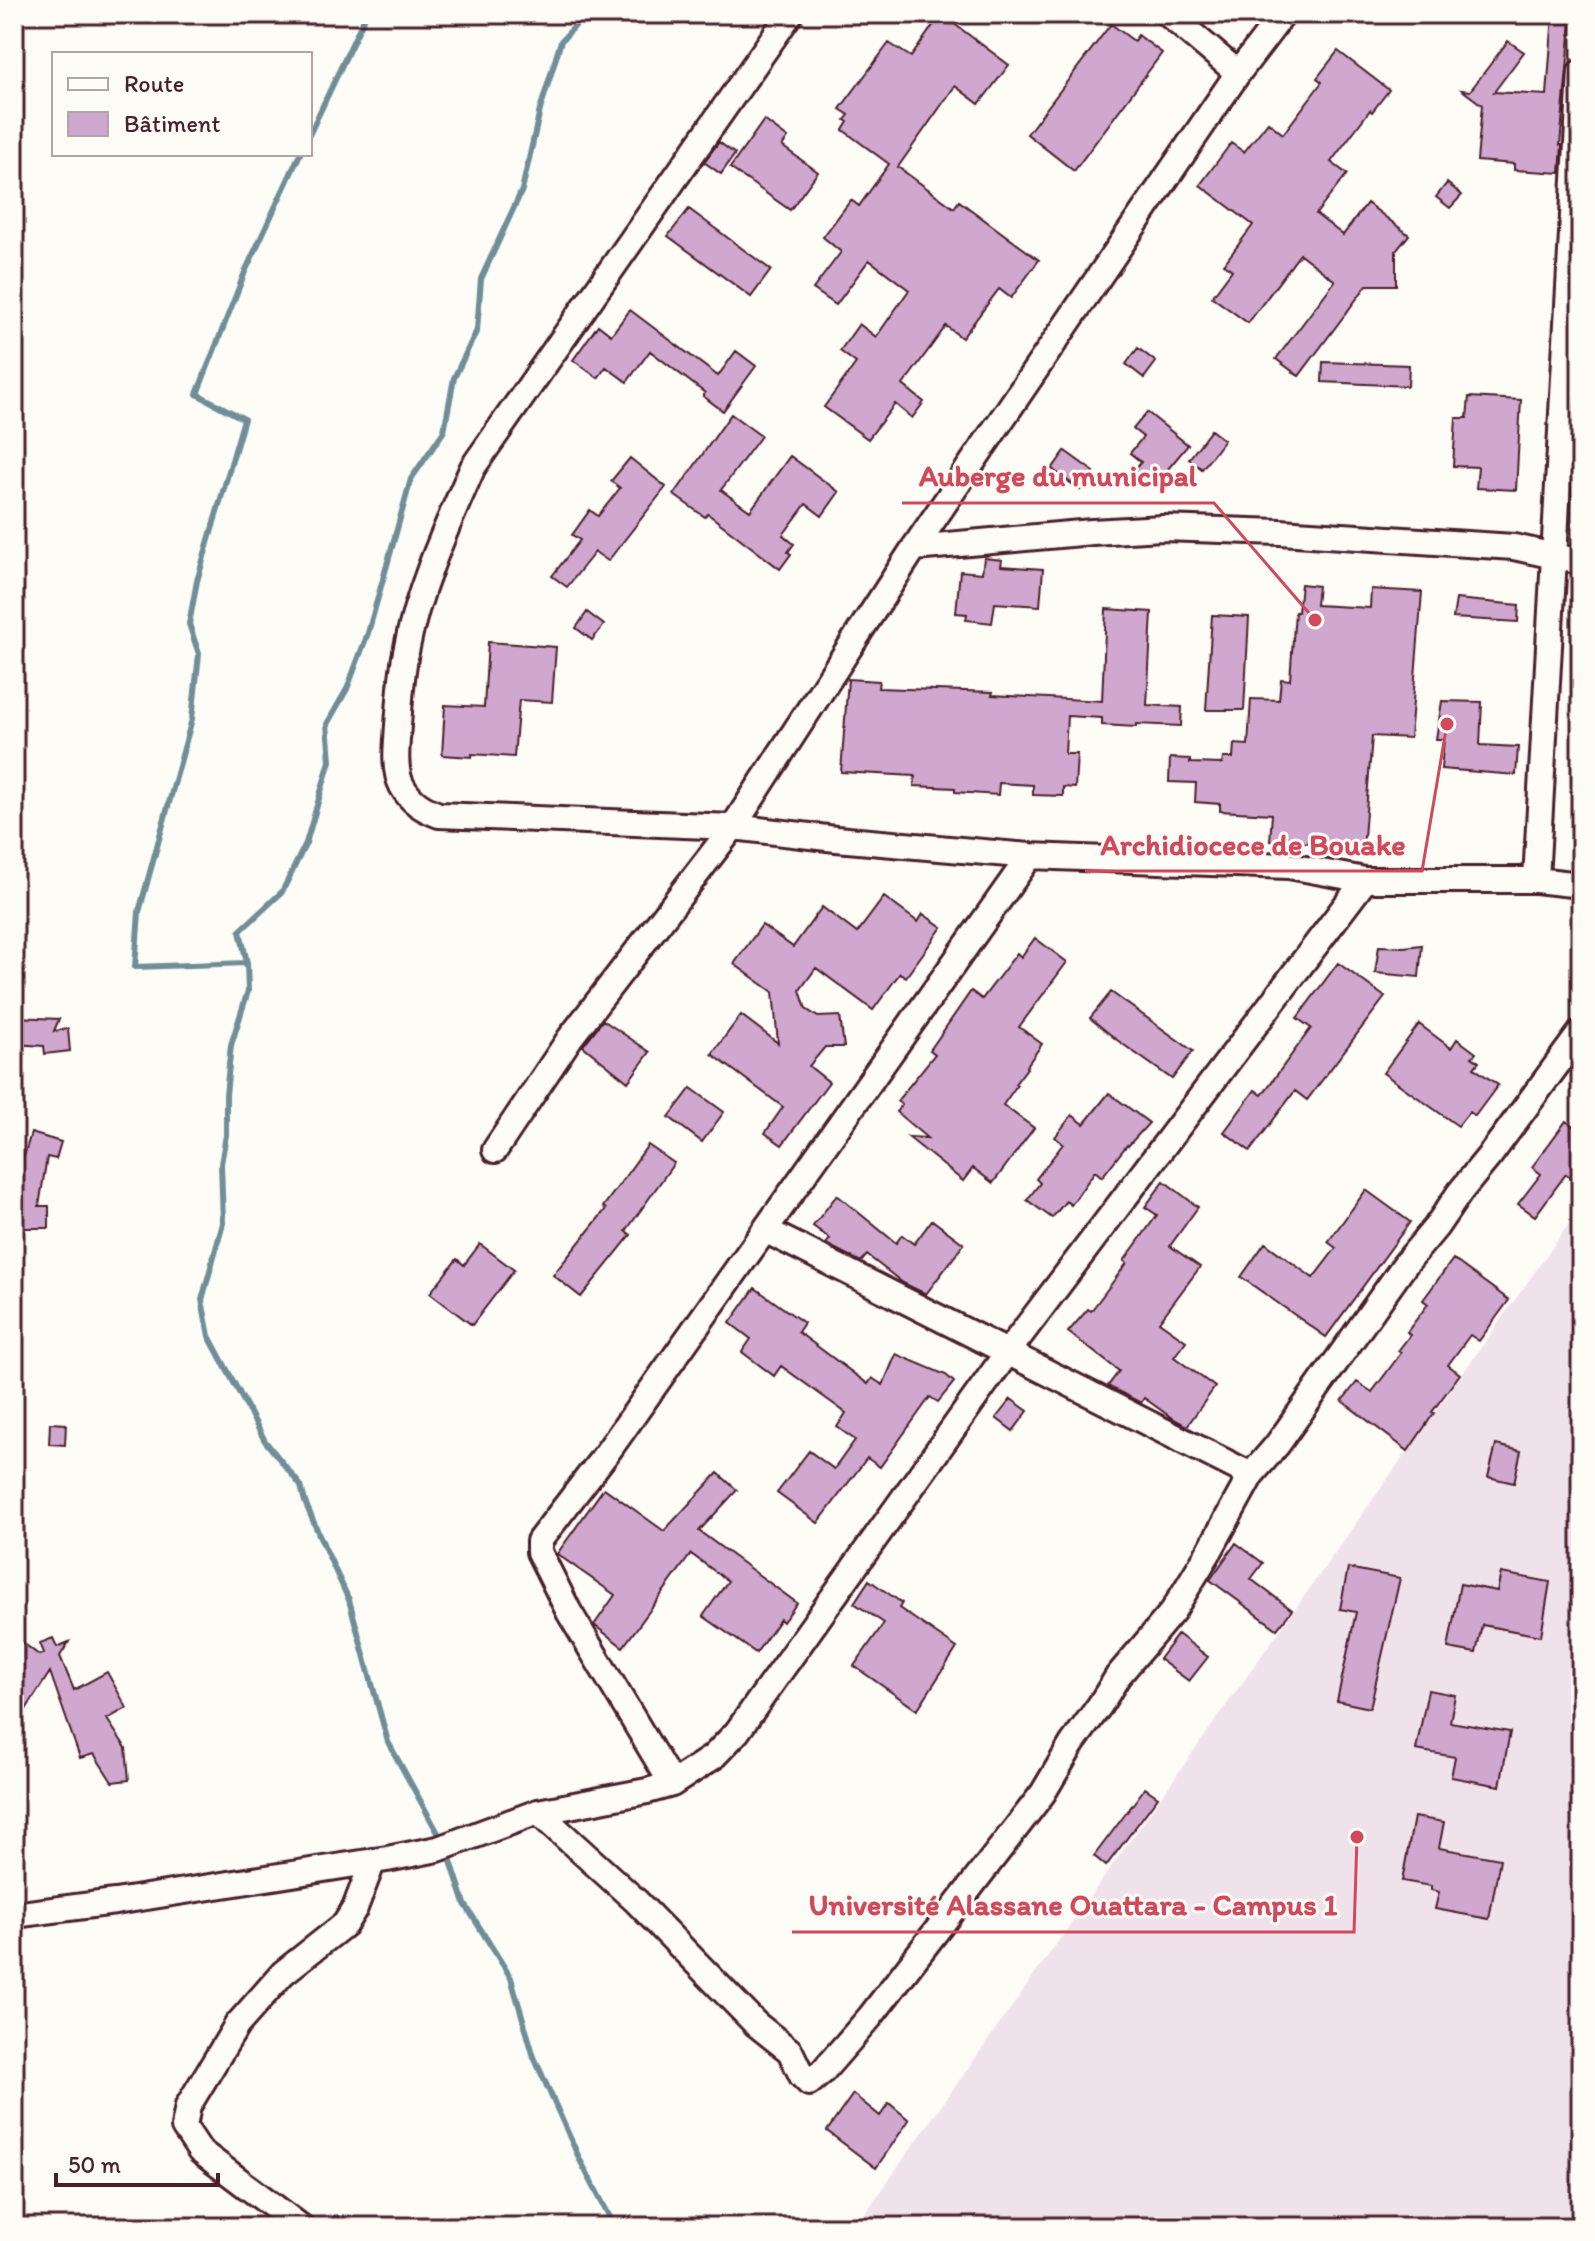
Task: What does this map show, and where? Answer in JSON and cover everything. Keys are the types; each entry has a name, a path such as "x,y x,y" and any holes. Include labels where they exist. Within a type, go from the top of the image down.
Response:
{"street":[{"path":"790,14 473,467 443,535 419,602 406,651 397,763 401,783 411,798 422,808 439,815 733,827 1030,856 1289,866 1365,880 1536,880 1581,885"},
{"path":"1168,14 1238,73"},
{"path":"495,1150 570,1038 733,827 914,548 1238,73 1283,14"},
{"path":"1536,880 1581,72"},
{"path":"914,548 1163,528 1514,547 1581,562"},
{"path":"672,1784 569,1612 539,1552 539,1541 606,1454 1030,856"},
{"path":"14,1915 373,1861 449,1845 538,1812 672,1784 713,1757 737,1732 1007,1353 1365,880"},
{"path":"538,1812 636,1901 756,2024 790,2051 802,2076 809,2083 870,2017 1043,1793 1118,1676 1173,1611 1251,1475 1277,1445 1406,1263 1581,1032"},
{"path":"765,1230 1251,1475"},
{"path":"301,2227 200,2151 184,2127 188,2106 237,2025 283,1973 345,1924 355,1908 373,1861"}],"shaded area":[{"path":"1581,1207 1581,2227 859,2227 858,2223"}],"building":[{"path":"941,14 1009,65 979,104 955,86 898,167 954,208 959,201 1039,260 1011,298 999,289 962,338 946,326 903,385 924,402 912,418 895,404 868,439 824,407 856,363 840,351 859,324 876,337 909,290 869,260 836,305 813,289 841,252 823,237 851,200 859,206 889,164 843,130 849,115 840,109 889,43 911,57"},
{"path":"1553,14 1572,14 1560,173 1514,170 1514,164 1477,161 1482,105 1462,90 1470,91 1508,41 1524,52 1494,92 1547,95"},
{"path":"1111,24 1134,41 1138,35 1162,53 1074,171 1027,134"},
{"path":"1338,51 1389,90 1331,162 1347,174 1316,214 1343,235 1367,203 1409,235 1396,251 1396,285 1367,285 1299,376 1276,359 1335,281 1300,254 1248,323 1212,297 1232,270 1224,264 1253,225 1200,185 1231,143 1244,152 1268,122 1283,134 1322,82 1317,78"},
{"path":"764,120 788,138 782,146 818,172 790,210 730,168"},
{"path":"719,142 735,154 721,174 704,162"},
{"path":"1447,183 1462,195 1450,208 1436,197"},
{"path":"689,209 771,270 751,297 668,236"},
{"path":"630,310 718,376 736,351 756,366 723,411 703,396 705,393 650,351 627,382 606,367 598,378 573,360 598,325 611,335"},
{"path":"1138,348 1156,362 1144,378 1126,364"},
{"path":"1323,362 1409,365 1408,386 1322,382"},
{"path":"1469,397 1521,400 1516,490 1476,488 1478,467 1453,466 1456,418 1467,418"},
{"path":"1147,412 1188,445 1153,487 1133,471 1141,462 1130,453 1143,437 1133,429"},
{"path":"731,414 761,436 721,490 750,511 790,456 839,492 822,516 806,504 783,535 794,544 780,569 708,514 705,517 674,495"},
{"path":"1211,430 1224,440 1202,469 1189,459"},
{"path":"1065,451 1094,472 1080,490 1052,469"},
{"path":"630,458 666,487 608,561 595,552 567,587 552,576 580,540 572,535 590,510 598,516 620,488 611,481"},
{"path":"984,558 1002,560 1001,566 1043,569 1040,606 995,603 992,623 966,620 967,614 956,613 960,571 982,573"},
{"path":"1301,584 1318,586 1316,605 1370,608 1371,589 1422,592 1410,738 1372,736 1363,850 1337,848 1337,844 1270,841 1272,814 1220,811 1220,804 1195,802 1196,783 1169,782 1170,758 1190,759 1190,763 1222,764 1223,758 1233,758 1234,744 1248,745 1251,699 1279,700 1281,679 1290,680 1295,612 1298,612"},
{"path":"1456,599 1519,605 1518,622 1453,618"},
{"path":"1106,609 1152,612 1147,705 1182,707 1181,726 1102,725 1102,718 1067,716 1065,754 1077,754 1075,788 1063,787 1063,796 1033,795 1033,785 999,783 998,795 914,786 915,776 841,772 848,679 879,681 878,688 993,692 992,695 1102,701"},
{"path":"587,612 604,625 592,640 576,628"},
{"path":"1212,615 1249,617 1244,710 1206,710"},
{"path":"488,642 556,647 552,702 519,700 514,757 442,755 445,705 484,707"},
{"path":"1442,701 1482,702 1480,745 1518,747 1516,775 1441,769 1444,739 1436,739"},
{"path":"884,897 918,922 923,914 942,927 906,977 900,973 873,1010 816,968 800,990 806,1009 818,1017 840,1016 844,1047 825,1047 809,1066 829,1082 782,1145 765,1133 783,1107 712,1054 741,1015 778,1043 773,992 734,964 762,925 793,947 822,907 857,933"},
{"path":"1035,938 1067,962 1019,1027 1042,1044 1003,1105 1034,1128 993,1183 973,1168 963,1181 908,1137 927,1138 896,1112 902,1105 897,1101 935,1054 930,1050 971,991 982,999 1017,953 1021,957"},
{"path":"1422,945 1419,977 1375,973 1379,946"},
{"path":"1338,963 1385,997 1307,1100 1295,1091 1250,1151 1224,1132 1255,1090 1262,1095 1311,1028 1297,1018"},
{"path":"1111,992 1193,1051 1172,1079 1090,1018"},
{"path":"14,1017 59,1019 54,1031 68,1029 70,1051 45,1054 44,1046 14,1044"},
{"path":"603,1020 650,1052 628,1082 583,1046"},
{"path":"1419,1024 1451,1048 1457,1039 1476,1053 1472,1057 1479,1062 1474,1068 1498,1085 1475,1116 1469,1112 1458,1126 1383,1073"},
{"path":"691,1088 724,1112 702,1142 669,1117"},
{"path":"1109,1093 1149,1123 1102,1177 1095,1171 1071,1205 1066,1201 1052,1218 1027,1200 1040,1183 1036,1179 1063,1144 1055,1137 1072,1115 1084,1124"},
{"path":"1566,1121 1581,1132 1581,1185 1566,1174 1535,1216 1518,1204 1541,1174 1532,1167"},
{"path":"31,1133 61,1142 56,1159 47,1157 39,1206 49,1206 49,1228 14,1228 14,1154 24,1156"},
{"path":"648,1145 674,1163 626,1231 631,1235 581,1297 553,1275 606,1209 603,1207"},
{"path":"1164,1181 1198,1207 1170,1246 1200,1267 1159,1322 1186,1341 1174,1357 1215,1387 1187,1426 1144,1398 1141,1403 1108,1386 1119,1371 1068,1332 1088,1309 1091,1311 1127,1263 1124,1261 1157,1215 1145,1207"},
{"path":"1366,1190 1410,1222 1326,1337 1241,1277 1265,1243 1313,1278 1336,1248 1328,1242"},
{"path":"837,1195 896,1243 902,1235 914,1244 932,1220 964,1244 926,1294 903,1283 867,1255 861,1262 826,1244 830,1239 813,1226"},
{"path":"480,1244 514,1270 472,1325 430,1293 457,1259 464,1265"},
{"path":"1453,1259 1509,1300 1479,1341 1470,1335 1448,1365 1460,1374 1408,1451 1342,1401 1357,1382 1372,1392 1401,1353 1398,1351 1410,1335 1407,1332 1428,1304 1423,1300"},
{"path":"755,1288 804,1323 798,1332 868,1384 872,1378 883,1385 896,1354 946,1375 954,1382 938,1402 930,1397 880,1467 867,1458 818,1523 777,1493 809,1451 834,1469 855,1440 837,1427 846,1413 781,1366 774,1376 742,1352 751,1339 730,1323"},
{"path":"1011,1399 1028,1411 1013,1431 996,1418"},
{"path":"50,1423 66,1424 65,1445 49,1444"},
{"path":"1496,1445 1521,1451 1514,1483 1488,1477"},
{"path":"718,1473 737,1490 699,1531 797,1603 783,1622 780,1619 756,1653 703,1616 728,1581 691,1554 623,1647 594,1625 615,1595 557,1554 604,1488 664,1531"},
{"path":"1236,1543 1263,1563 1251,1579 1292,1610 1277,1629 1210,1580"},
{"path":"1348,1568 1400,1578 1370,1708 1337,1701 1356,1612 1340,1609"},
{"path":"1501,1573 1550,1582 1541,1636 1482,1625 1476,1653 1448,1648 1460,1584 1497,1591"},
{"path":"869,1580 902,1603 899,1608 957,1648 917,1710 854,1666 884,1623 854,1603"},
{"path":"1178,1634 1208,1657 1189,1681 1159,1659"},
{"path":"14,1636 39,1655 44,1653 40,1643 53,1638 57,1647 69,1642 60,1656 74,1690 107,1672 127,1708 107,1719 126,1748 129,1780 112,1782 94,1754 80,1758 50,1672 14,1728"},
{"path":"1428,1690 1455,1695 1450,1722 1510,1732 1500,1786 1451,1777 1455,1757 1416,1750"},
{"path":"1145,1788 1158,1797 1106,1866 1094,1856"},
{"path":"1414,1817 1444,1822 1439,1848 1500,1859 1489,1919 1435,1909 1439,1892 1431,1890 1431,1886 1402,1881"},
{"path":"853,2094 880,2116 889,2103 909,2120 876,2168 827,2131"}],"waterway":[{"path":"312,129 366,14"},
{"path":"443,1842 388,1742 349,1600 305,1502 301,1486 265,1441 209,1336 202,1300 223,1223 221,1164 226,1135 231,1045 248,991 247,963 240,931 282,892 306,843 330,761 327,724 347,689 368,633 411,479 444,431 454,378 477,330 481,279 522,190 540,110 561,41 575,26 578,14"},
{"path":"247,963 135,967 139,912 192,719 199,654 189,624 197,581 244,419 197,394 245,272 299,156"},
{"path":"448,1852 465,1904 511,1978 534,2057 580,2160 615,2227"}],"place":[{"name":"Auberge du municipal","path":"1315,620"},
{"name":"Archidiocece de Bouake","path":"1447,724"},
{"name":"Université Alassane Ouattara - Campus 1","path":"1357,1837"}]}
